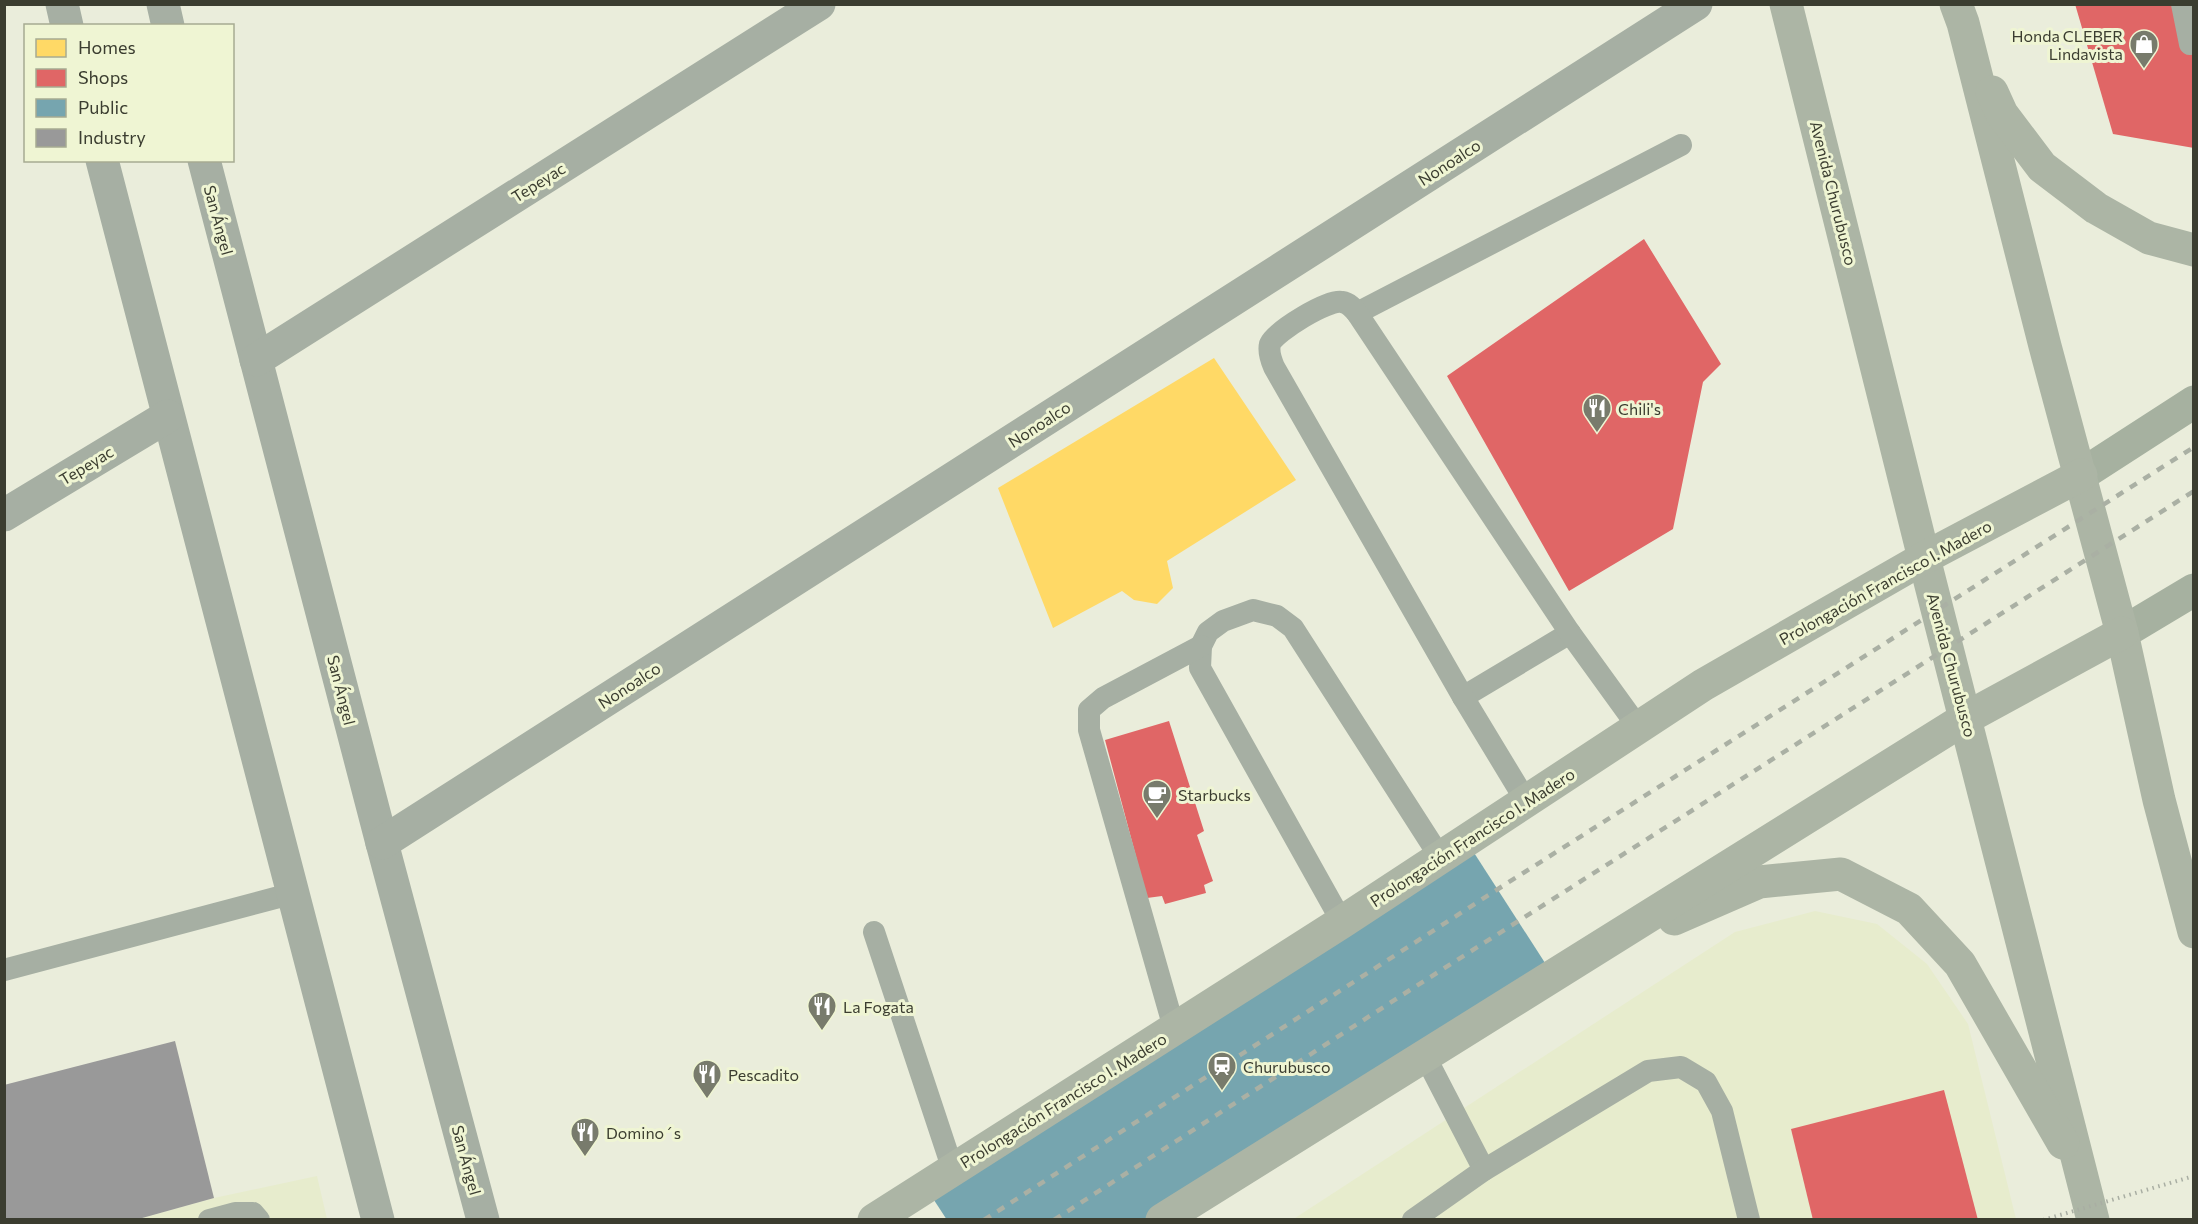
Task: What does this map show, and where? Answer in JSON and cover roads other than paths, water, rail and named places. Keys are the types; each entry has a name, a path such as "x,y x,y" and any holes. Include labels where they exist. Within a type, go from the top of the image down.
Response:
{"highway":[{"name":"Avenida Churubusco","path":"1786,4 1924,558 2093,1220"},
{"path":"1959,14 2002,114 2042,167 2096,208 2149,237 2193,250"},
{"path":"1959,14 2122,633 2154,778 2184,861 2193,932"},
{"name":"Prolongación Francisco I. Madero","path":"874,1220 1342,922 1703,685 1924,558 2081,475"},
{"path":"1162,1220 1966,718 2122,633"},
{"path":"1578,960 1759,882 1841,874 1909,909 1960,964 2083,1178"}],"main road":[{"path":"2081,475 2193,402"},
{"path":"2122,633 2193,590"}],"street":[{"path":"62,4 67,24"},
{"path":"163,4 168,24"},
{"name":"Tepeyac","path":"256,360 819,4"},
{"name":"Nonoalco","path":"382,843 1696,4"},
{"path":"103,162 378,1220"},
{"name":"San Ángel","path":"205,162 483,1220"},
{"name":"Tepeyac","path":"4,515 168,416"}],"lane":[{"path":"2182,4 2190,44 2193,43"},
{"path":"1358,313 1681,145"},
{"path":"1526,801 1463,697 1274,367 1269,349 1277,334 1323,306 1334,302 1343,302 1358,313 1570,633 1638,727"},
{"path":"1342,922 1200,668 1201,646 1208,632 1223,621 1253,610 1276,616 1293,628 1440,857"},
{"path":"1463,697 1570,633"},
{"path":"1174,1028 1089,730 1089,710 1103,698 1201,646"},
{"path":"4,970 294,893"},
{"path":"874,932 953,1170"},
{"path":"1425,1056 1484,1170"},
{"path":"1413,1220 1484,1170 1648,1071 1681,1067 1706,1082 1722,1111 1749,1220"},
{"path":"209,1220 236,1213 253,1214 259,1220"}],"railway":[{"path":"984,1220 1498,889 2194,447"},
{"path":"1054,1220 1410,990 2194,491"}],"place":[{"name":"Honda CLEBER Lindavista","path":"2144,70"},
{"name":"Chili's","path":"1597,434"},
{"name":"Starbucks","path":"1157,820"},
{"name":"La Fogata","path":"822,1032"},
{"name":"Churubusco","path":"1222,1092"},
{"name":"Pescadito","path":"707,1100"},
{"name":"Domino´s","path":"585,1158"}]}
